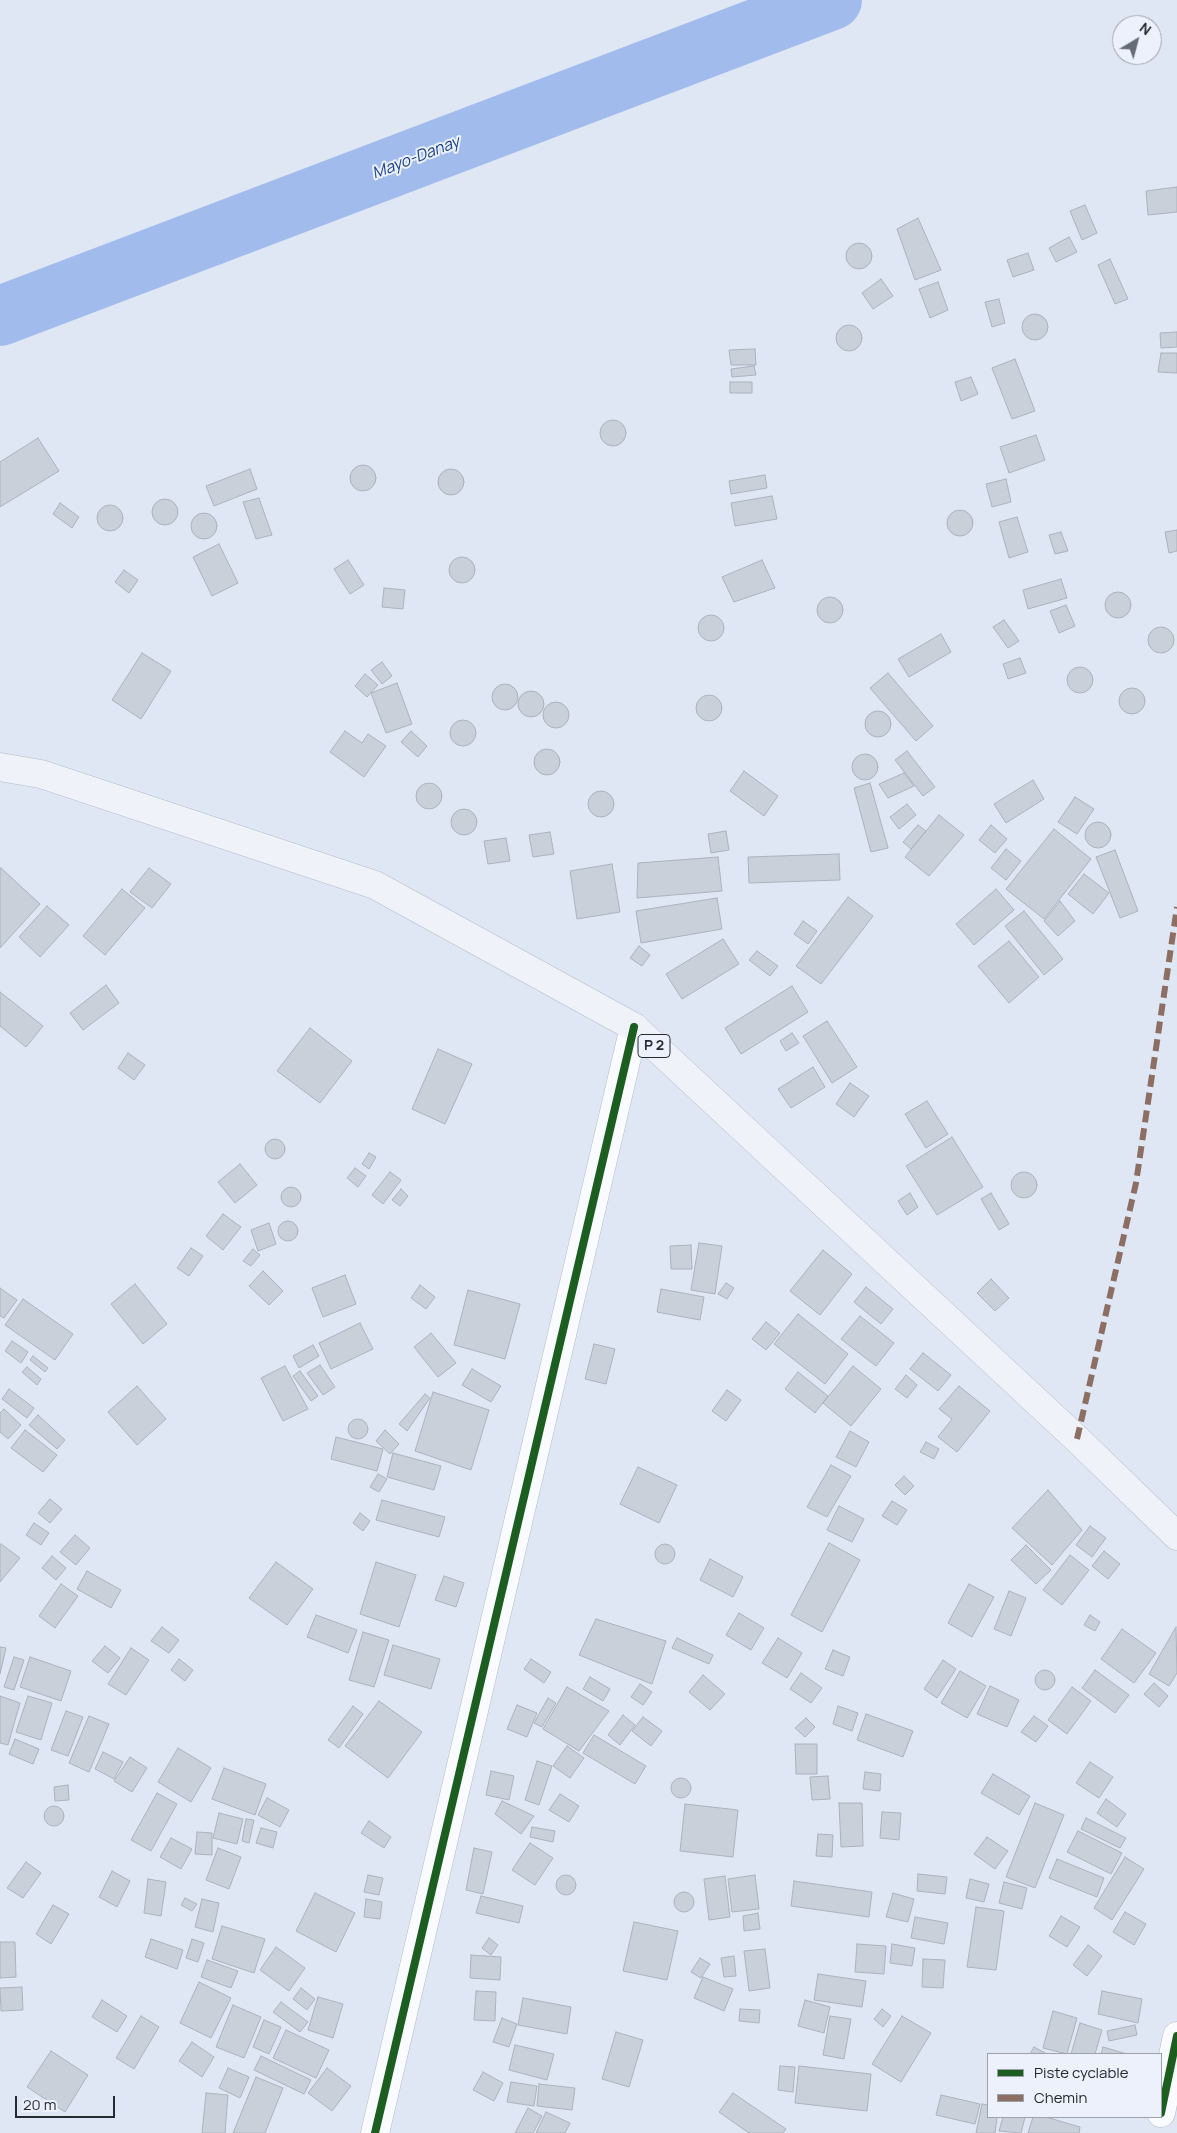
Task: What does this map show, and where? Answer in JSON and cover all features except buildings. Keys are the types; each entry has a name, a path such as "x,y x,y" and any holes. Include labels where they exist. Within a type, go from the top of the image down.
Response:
{"main road":[{"name":"P 2","path":"0,767 41,774 375,885 634,1027 1077,1439 1177,1536"}],"street":[{"path":"375,2133 634,1027"},
{"path":"1162,2110 1172,2080 1177,2036"},
{"path":"1156,2133 1160,2118"}],"waterway":[{"name":"Mayo-Danay","path":"0,316 832,0"}],"marked path":[{"path":"1077,1439 1136,1183 1177,907"}],"cycle path":[{"path":"375,2133 634,1027"},
{"path":"1162,2108 1177,2036"}]}
